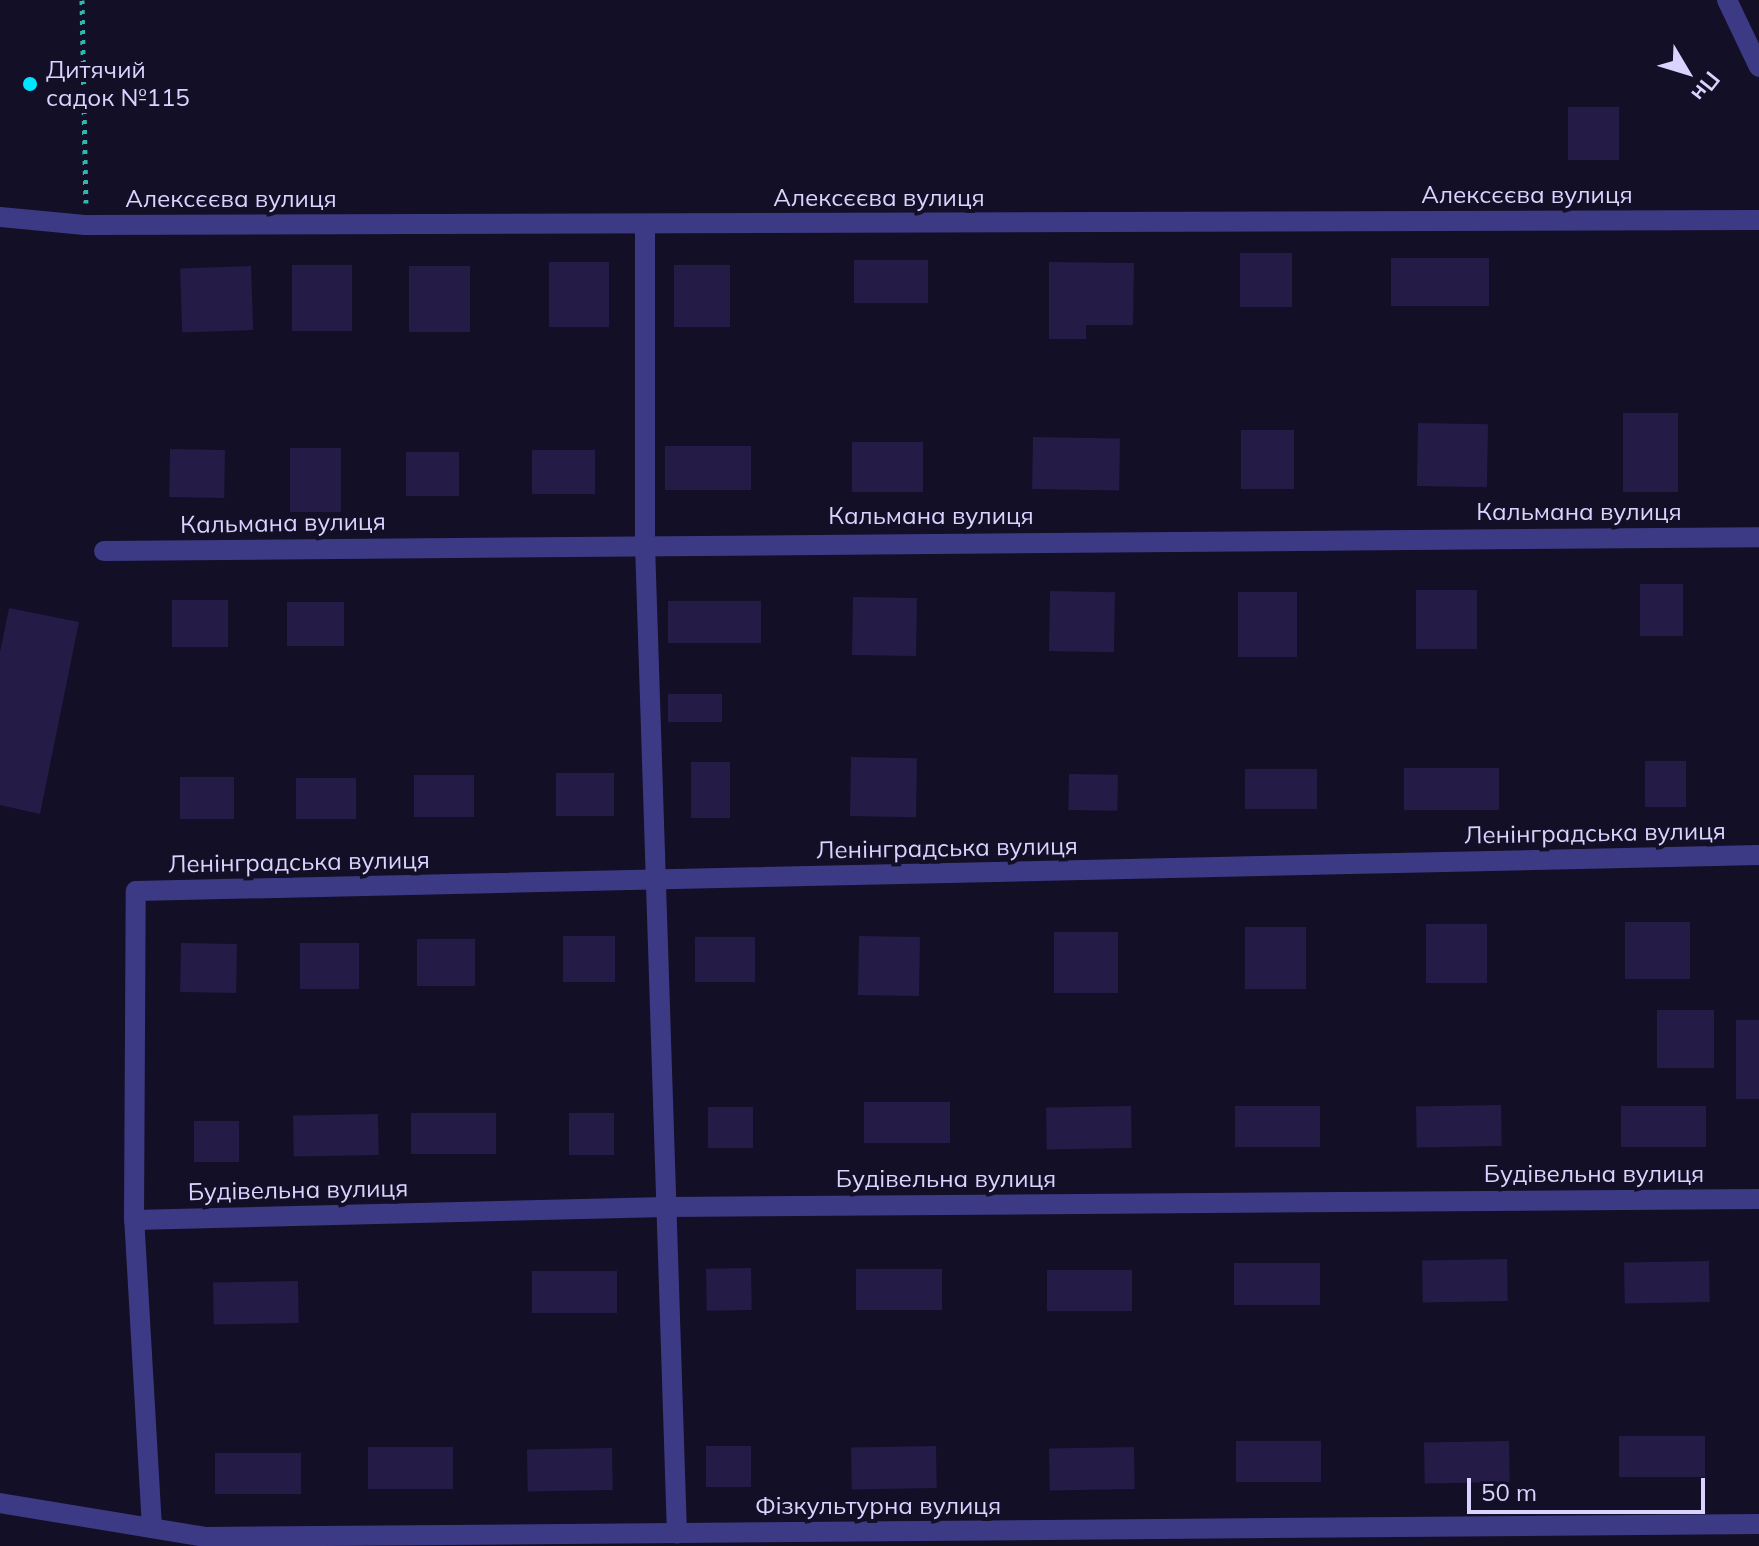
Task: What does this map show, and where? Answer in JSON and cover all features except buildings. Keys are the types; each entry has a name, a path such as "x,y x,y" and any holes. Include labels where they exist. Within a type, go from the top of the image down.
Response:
{"street":[{"path":"1727,0 1759,67"},
{"name":"Алексєєва вулиця","path":"0,217 85,225 1759,220"},
{"path":"645,225 645,544 677,1533"},
{"name":"Кальмана вулиця","path":"104,551 645,544 1759,537"},
{"name":"Ленінградська вулиця","path":"134,1220 136,891 1759,855"},
{"name":"Будівельна вулиця","path":"134,1220 666,1207 1759,1199"},
{"path":"134,1220 152,1528"},
{"name":"Фiзкультурна вулиця","path":"0,1503 205,1537 1759,1524"}],"path":[{"path":"82,0 85,225"}],"place":[{"name":"Дитячий садок №115","path":"30,84"}]}
